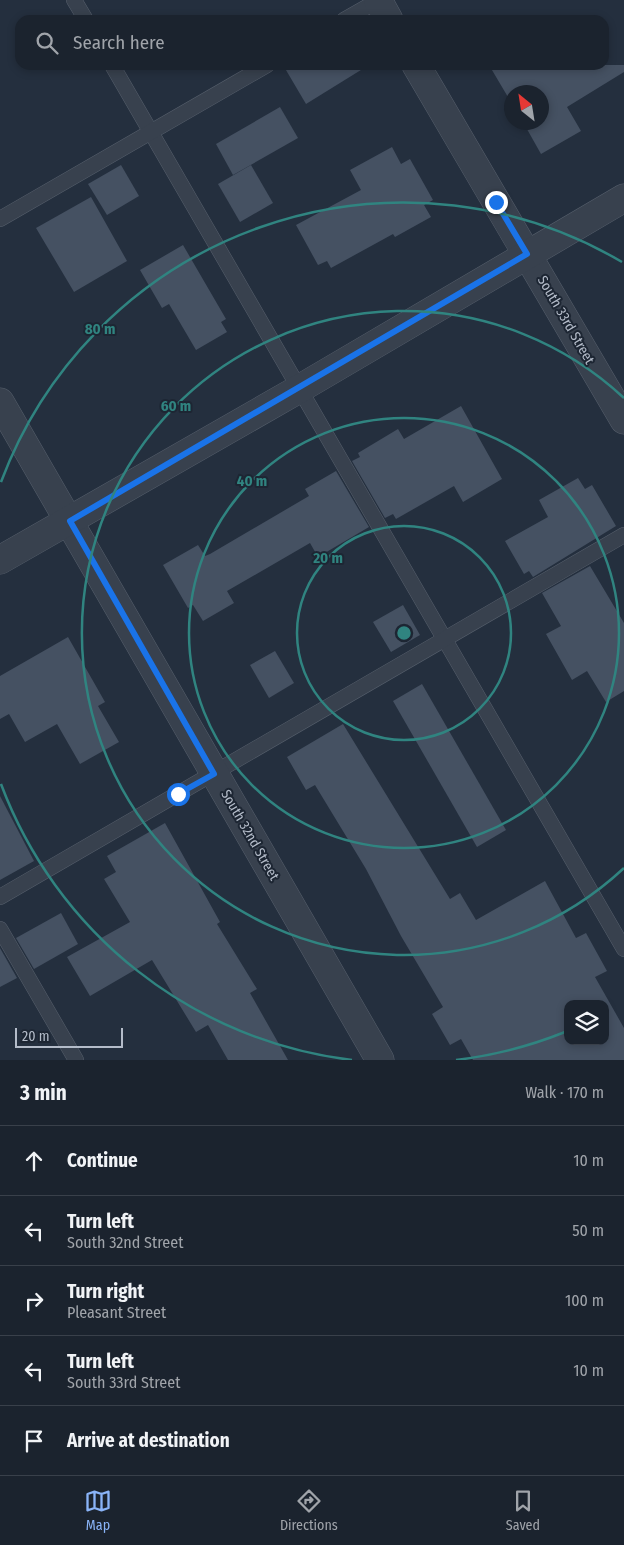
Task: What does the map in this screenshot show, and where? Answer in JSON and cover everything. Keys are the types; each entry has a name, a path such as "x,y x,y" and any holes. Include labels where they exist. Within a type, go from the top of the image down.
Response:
{"street":[{"path":"378,0 386,15"},
{"name":"South 33rd Street","path":"419,70 624,420"},
{"path":"0,560 299,389 624,198"},
{"name":"South 32nd Street","path":"0,402 380,1060"}],"lane":[{"path":"74,0 83,15"},
{"path":"352,15 378,0"},
{"path":"115,70 624,949"},
{"path":"0,219 258,70"},
{"path":"0,897 624,535"},
{"path":"0,929 76,1060"}],"building":[{"path":"609,65 624,65 624,72 567,107 581,131 541,154 528,130 549,130 549,85 504,85 504,90 492,70 609,70"},
{"path":"286,70 361,70 306,104"},
{"path":"280,107 298,138 233,175 216,144"},
{"path":"392,147 401,164 410,159 433,200 424,205 431,217 395,237 393,234 331,268 327,261 318,265 296,225 361,190 350,170"},
{"path":"121,165 139,196 107,215 88,184"},
{"path":"251,165 273,203 240,222 218,184"},
{"path":"91,197 127,261 74,292 36,228"},
{"path":"183,245 226,319 221,322 227,332 196,350 169,304 162,308 140,270"},
{"path":"461,406 502,479 463,502 454,486 396,519 393,514 385,518 352,461 360,457 358,453 398,429 404,439"},
{"path":"336,471 369,527 318,557 310,543 227,591 234,603 203,621 193,605 188,608 163,565 198,545 205,556 210,554 309,496 305,489"},
{"path":"578,478 585,489 592,485 616,526 533,577 529,571 524,574 505,541 548,517 539,500"},
{"path":"590,566 624,623 624,691 606,702 587,671 572,680 546,634 561,626 542,593"},
{"path":"403,605 420,635 391,652 373,622"},
{"path":"68,637 105,702 98,706 119,742 80,764 57,724 25,742 9,714 0,719 0,676"},
{"path":"275,651 294,683 269,698 250,665"},
{"path":"422,684 506,830 477,847 393,701"},
{"path":"343,724 450,899 460,893 476,920 545,881 576,938 586,933 607,971 595,977 608,1000 564,1000 564,1045 609,1045 609,1002 624,1028 624,1060 473,1060 461,1039 450,1045 432,1014 443,1007 401,936 366,869 315,785 306,790 287,757"},
{"path":"0,796 34,861 0,880"},
{"path":"165,823 220,922 217,924 257,989 250,993 288,1060 228,1060 208,1025 196,1032 152,960 90,996 67,957 130,922 104,879 116,872 107,856"},
{"path":"61,913 78,944 34,969 16,938"},
{"path":"0,948 17,978 0,987"}],"route":[{"path":"178,794 214,774 70,521 299,389 527,254 496,202"}]}
